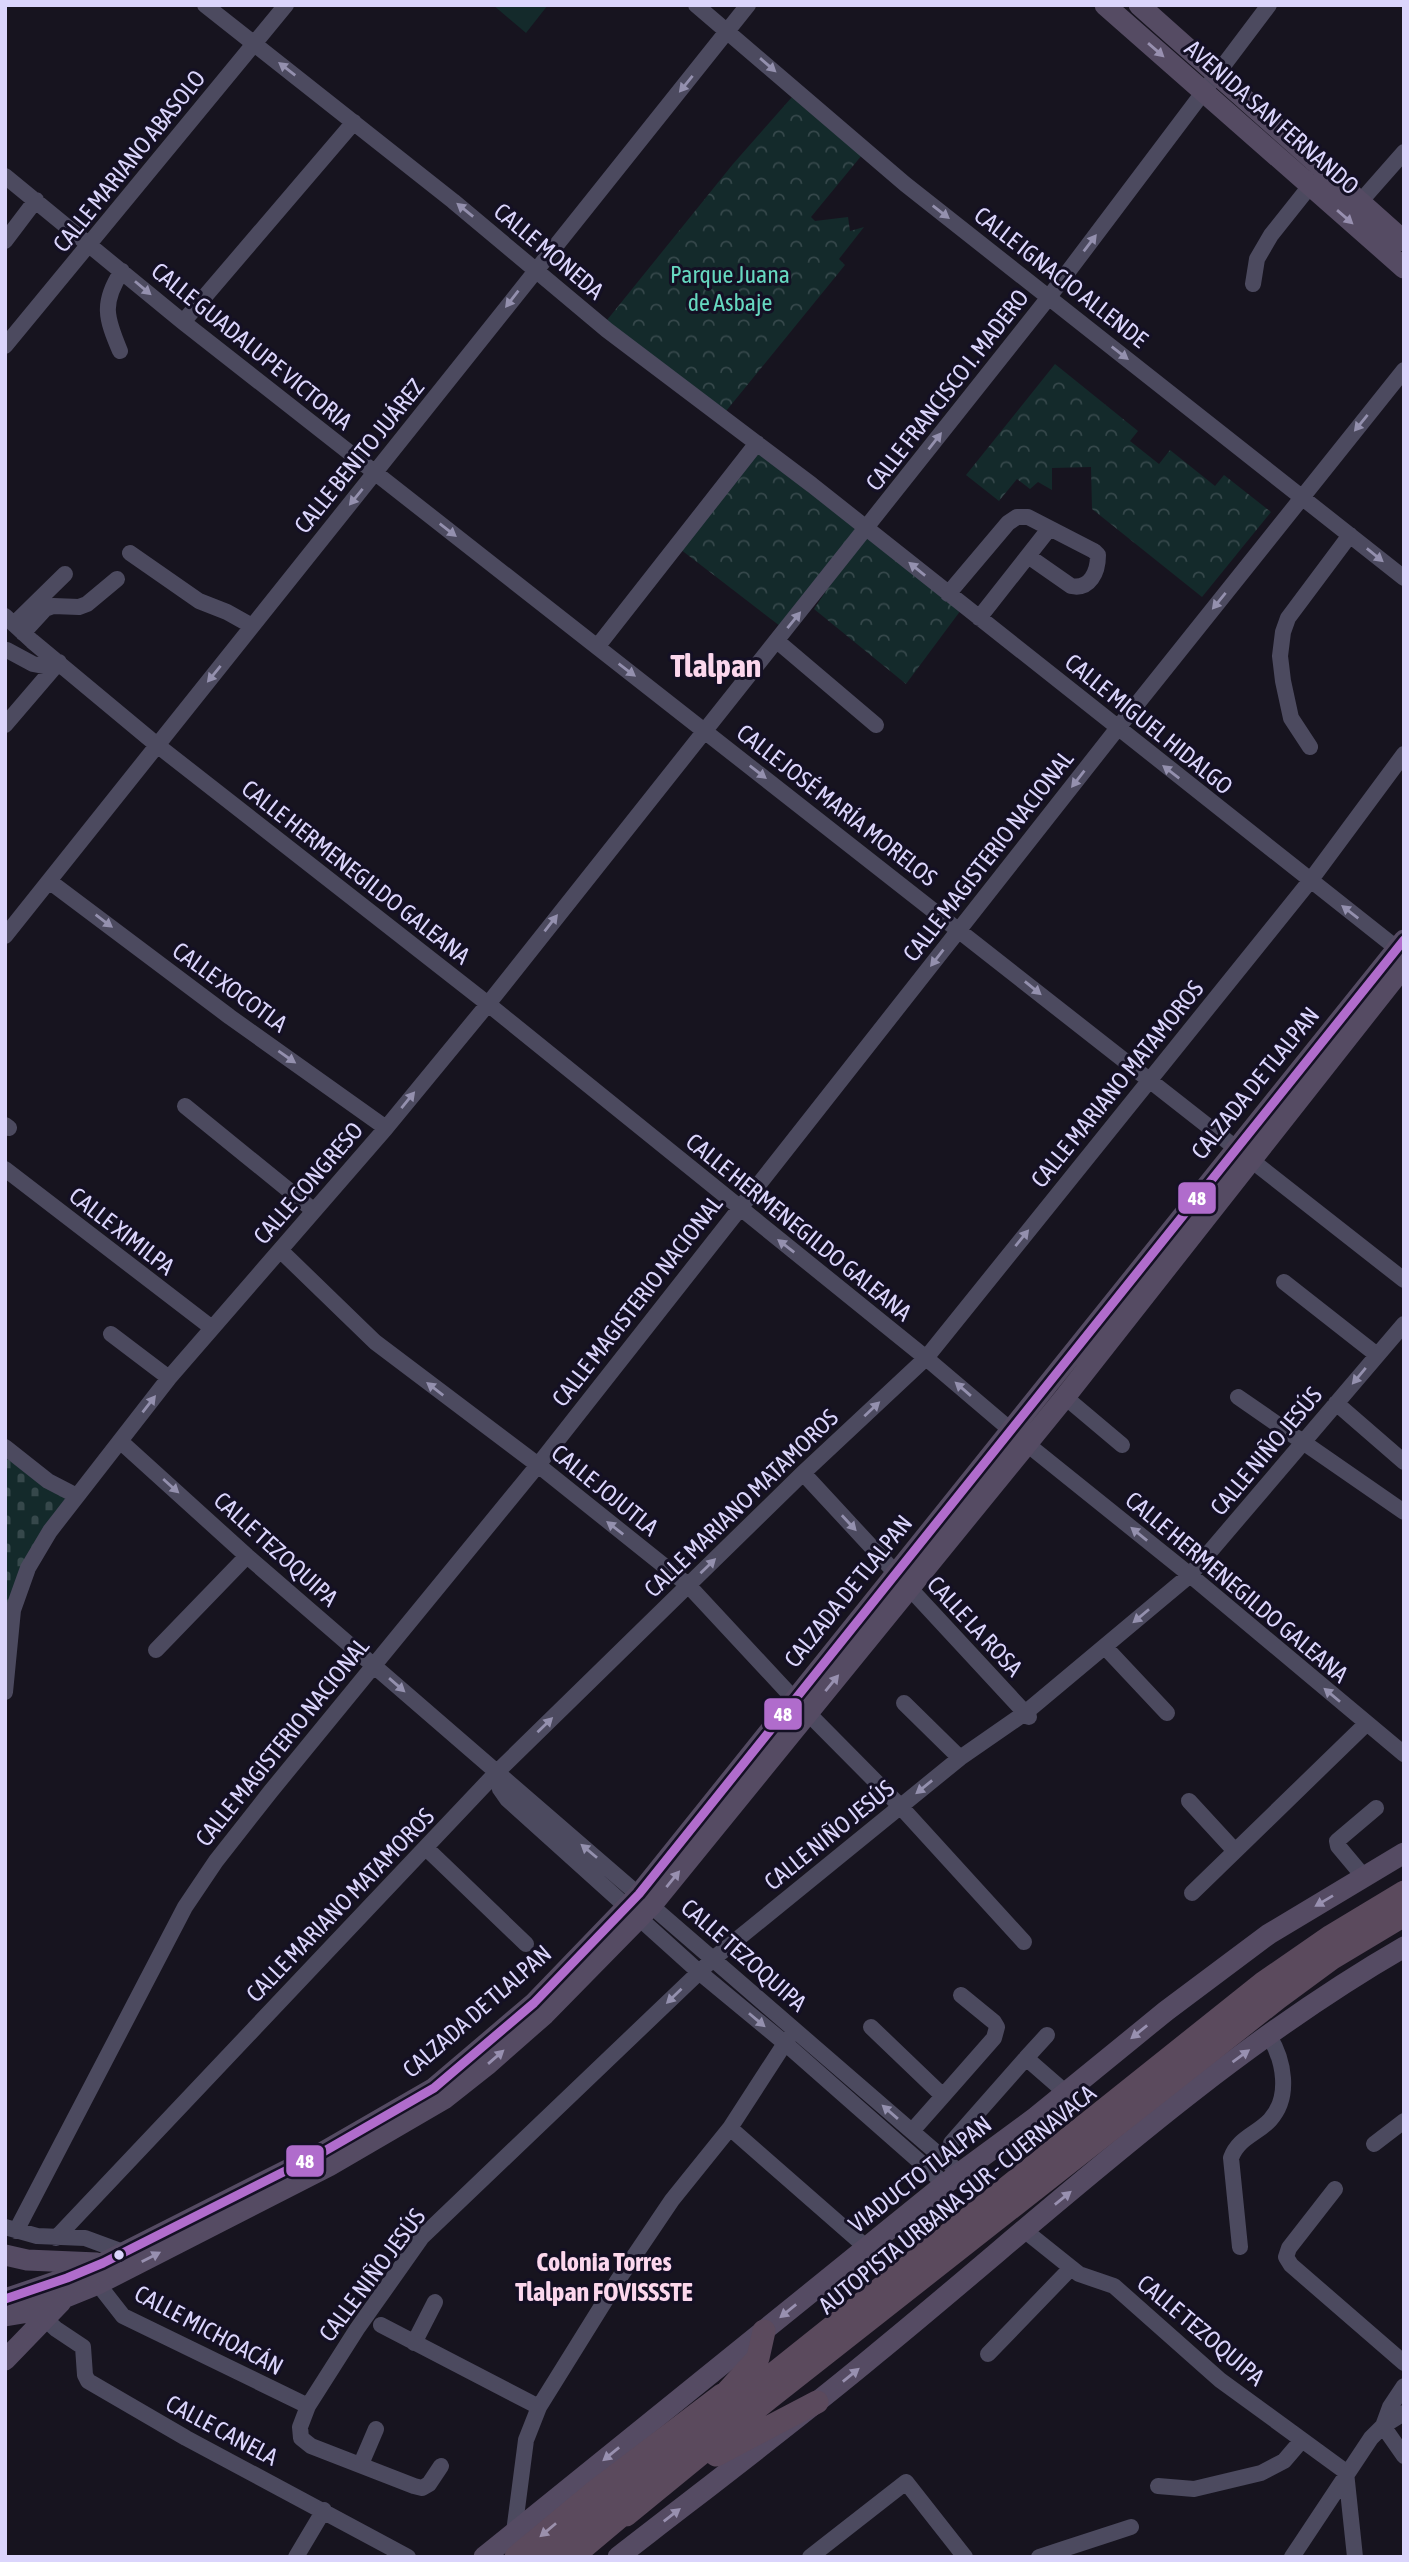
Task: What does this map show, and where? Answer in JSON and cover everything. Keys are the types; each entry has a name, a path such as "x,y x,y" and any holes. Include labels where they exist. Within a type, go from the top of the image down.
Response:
{"highway":[{"name":"AUTOPISTA URBANA SUR - CUERNAVACA","path":"554,2557 902,2276 1242,2007 1332,1940 1404,1894"},
{"path":"572,2557 758,2385 1263,1983 1331,1936 1404,1894"},
{"name":"AUTOPISTA URBANA SUR - CUERNAVACA","path":"572,2557 864,2315 950,2251 1025,2188 1245,2016 1334,1950 1404,1908"},
{"path":"544,2557 768,2399 1278,1998 1331,1959 1404,1915"},
{"path":"516,2557 593,2493 760,2367 841,2309 902,2276"},
{"path":"669,2470 668,2451 751,2368 758,2358 764,2331"},
{"path":"669,2470 817,2402"},
{"path":"591,2557 631,2525 651,2491"}],"main road":[{"name":"AVENIDA SAN FERNANDO","path":"1105,5 1404,268"},
{"name":"AVENIDA SAN FERNANDO","path":"1139,5 1404,241"},
{"name":"CALZADA DE TLALPAN","path":"5,2316 29,2312 98,2284 329,2166 444,2099 545,2014 640,1906 1019,1438 1402,952"},
{"name":"CALZADA DE TLALPAN","path":"1019,1438 1065,1397 1243,1155"},
{"name":"VIADUCTO TLALPAN","path":"484,2557 953,2179 1036,2118 1166,2011 1269,1934 1404,1853"},
{"name":"CALZADA DE TLALPAN","path":"5,2299 103,2263 323,2152 434,2088 534,2003 640,1906"},
{"path":"618,2557 817,2402 1212,2077 1343,1982 1404,1947"},
{"path":"5,2255 27,2260 103,2263"},
{"path":"5,2360 68,2296"}],"street":[{"name":"CALLE MONEDA","path":"205,5 537,269 607,330 867,528"},
{"name":"CALLE MARIANO ABASOLO","path":"5,346 286,5"},
{"name":"CALLE IGNACIO ALLENDE","path":"696,5 905,184 1404,578"},
{"name":"CALLE BENITO JUÁREZ","path":"5,936 748,5"},
{"name":"CALLE FRANCISCO I. MADERO","path":"705,730 1049,297 1269,5"},
{"path":"183,322 354,122"},
{"path":"1360,202 1404,152"},
{"name":"CALLE GUADALUPE VICTORIA","path":"5,176 183,322 705,730"},
{"path":"1253,284 1257,259 1271,235 1310,186"},
{"path":"5,242 36,200"},
{"path":"120,351 106,310 108,295 122,271"},
{"name":"CALLE MAGISTERIO NACIONAL","path":"11,2229 185,1907 215,1861 537,1465 1117,729 1404,370"},
{"path":"597,648 757,443"},
{"path":"948,594 1008,523 1017,517 1028,517 1098,555 1092,579 1079,588 1070,586 1028,556"},
{"name":"CALLE MIGUEL HIDALGO","path":"867,528 1117,729 1402,952"},
{"path":"979,618 1049,530"},
{"path":"1310,747 1291,718 1280,656 1283,632 1288,618 1350,535"},
{"path":"130,553 199,601 252,626"},
{"path":"14,624 65,574"},
{"path":"14,624 53,606 79,607 87,604 117,579"},
{"name":"CALLE HERMENEGILDO GALEANA","path":"14,624 57,665 488,1004 926,1358 1019,1438 1190,1575 1404,1754"},
{"path":"777,641 876,726"},
{"path":"7,650 33,664 57,665"},
{"path":"5,725 57,665"},
{"name":"CALLE JOSÉ MARÍA MORELOS","path":"705,730 1404,1280"},
{"name":"CALLE CONGRESO","path":"5,1692 13,1610 24,1578 50,1531 169,1378 386,1128 488,1004 705,730"},
{"name":"CALLE MARIANO MATAMOROS","path":"55,2238 496,1773 803,1473 926,1358 1310,881 1404,754"},
{"name":"CALLE XOCOTLA","path":"49,881 230,1017 386,1128"},
{"path":"185,1106 313,1210"},
{"name":"CALLE XIMILPA","path":"5,1169 212,1328"},
{"name":"CALLE JOJUTLA","path":"279,1250 375,1342 537,1465 688,1585 801,1706 900,1806 1024,1942"},
{"path":"1284,1282 1377,1355"},
{"name":"CALLE NIÑO JESÚS","path":"307,2406 422,2237 713,1959 960,1758 1027,1715 1190,1575 1404,1324"},
{"path":"111,1334 169,1378"},
{"path":"1065,1397 1122,1445"},
{"path":"1238,1397 1404,1512"},
{"path":"1336,1403 1404,1462"},
{"name":"CALLE TEZOQUIPA","path":"120,1441 247,1556 496,1773 640,1906 699,1972 953,2179"},
{"path":"5,1447 48,1481 77,1496"},
{"name":"CALLE LA ROSA","path":"803,1473 1027,1715"},
{"path":"156,1650 247,1556"},
{"path":"1105,1647 1167,1713"},
{"path":"904,1703 960,1758"},
{"path":"1192,1893 1366,1724"},
{"path":"1189,1801 1235,1851"},
{"path":"1364,1877 1338,1846 1337,1841 1376,1808"},
{"path":"426,1848 526,1944"},
{"name":"CALLE TEZOQUIPA","path":"640,1906 713,1959 793,2027 912,2131 953,2179"},
{"path":"912,2131 994,2038 994,2022 961,1994"},
{"path":"514,2532 526,2440 540,2407 618,2280 672,2200 730,2128 786,2043 793,2027"},
{"path":"871,2027 943,2096"},
{"path":"951,2143 1047,2035"},
{"path":"1240,2247 1231,2158 1235,2146 1270,2119 1281,2100 1282,2068 1277,2048 1269,2036"},
{"path":"1026,2058 1065,2092"},
{"path":"1374,2144 1404,2121"},
{"path":"730,2128 867,2248"},
{"path":"1335,2189 1289,2248 1286,2257 1290,2265 1404,2363"},
{"path":"11,2229 55,2238 85,2238 123,2252"},
{"name":"CALLE TEZOQUIPA","path":"1024,2230 1079,2274 1114,2286 1220,2380 1346,2472"},
{"path":"988,2354 1071,2268"},
{"name":"CALLE MICHOACÁN","path":"98,2284 123,2316 307,2406"},
{"path":"414,2343 435,2302"},
{"name":"CALLE CANELA","path":"44,2319 83,2347 88,2381 186,2438 408,2557"},
{"path":"381,2325 540,2407"},
{"path":"1383,2426 1390,2407 1404,2386"},
{"path":"307,2406 300,2427 301,2438 311,2446 422,2488 429,2484 441,2466"},
{"path":"1292,2557 1371,2438 1383,2426 1404,2413"},
{"path":"1383,2426 1404,2456"},
{"path":"361,2464 376,2429"},
{"path":"1158,2486 1194,2489 1261,2473 1284,2461 1302,2440"},
{"path":"1346,2472 1355,2557"},
{"path":"810,2557 906,2482 965,2557"},
{"path":"296,2557 324,2510"},
{"path":"1039,2557 1131,2527"}],"green space":[{"path":"493,5 548,5 526,33"},
{"name":"Parque Juana de Asbaje","path":"792,97 862,155 811,217 815,221 848,217 850,231 864,227 839,259 845,265 722,416 603,325 733,164"},
{"path":"1055,364 1138,431 1130,441 1159,464 1170,450 1215,486 1224,475 1271,512 1202,597 1092,509 1091,467 1052,468 1052,490 1038,482 1030,489 1017,479 999,501 966,475"},
{"path":"757,444 863,530 780,626 680,549"},
{"path":"865,532 961,610 906,684 814,609"},
{"path":"5,1450 75,1499 27,1570 5,1678"}],"transit line":[{"name":"48","path":"5,2299 103,2263 323,2152 434,2088 534,2003 639,1894 1404,940"}],"district":[{"name":"Tlalpan","path":"716,665"},
{"name":"Colonia Torres Tlalpan FOVISSSTE","path":"604,2277"}]}
